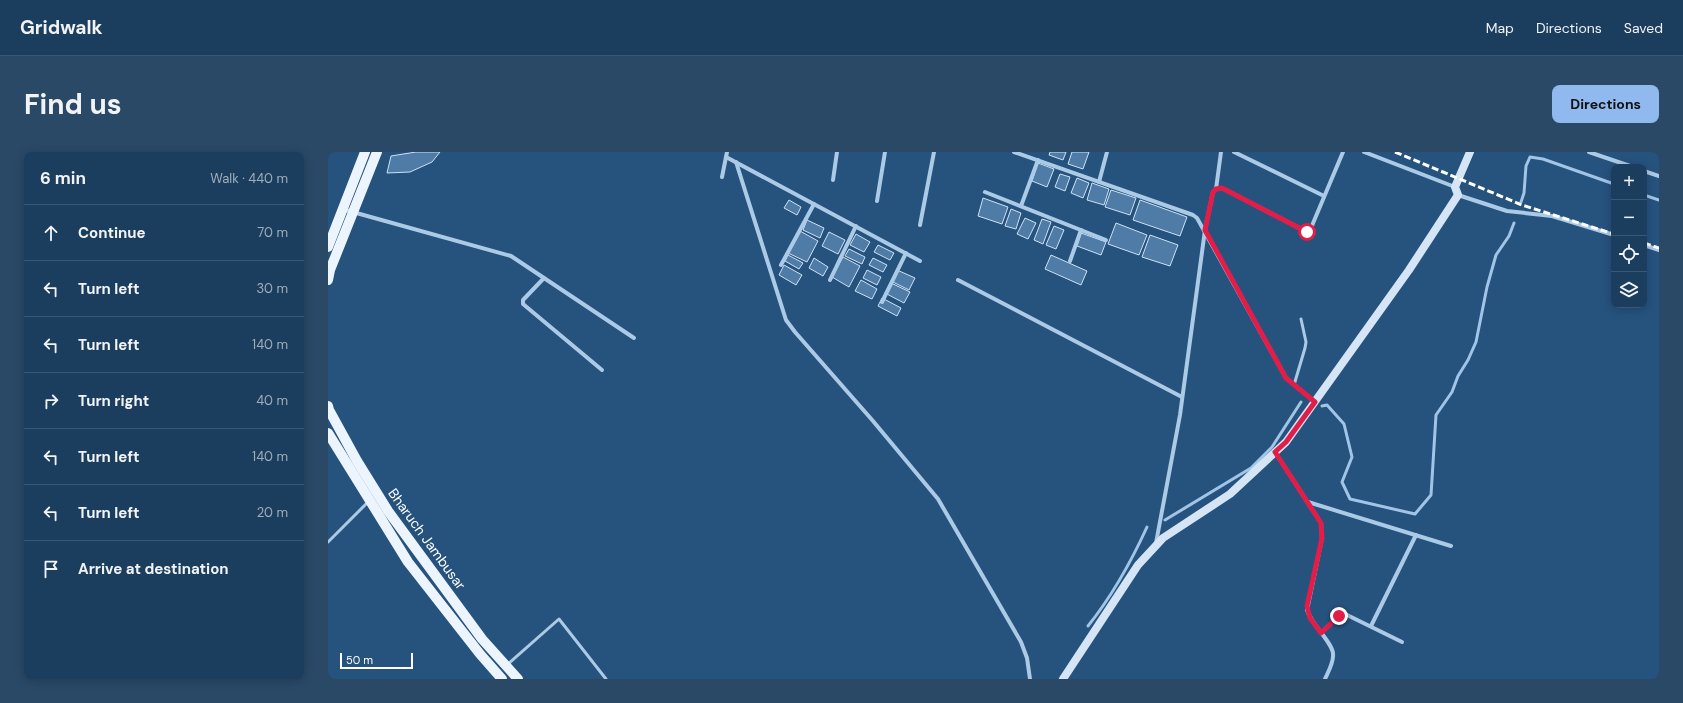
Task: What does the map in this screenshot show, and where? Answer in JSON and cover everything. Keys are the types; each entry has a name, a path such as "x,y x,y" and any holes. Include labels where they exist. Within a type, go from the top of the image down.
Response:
{"main road":[{"path":"328,247 342,209 371,153"},
{"path":"328,280 330,270 354,211 371,153"},
{"name":"Bharuch Jambusar","path":"328,406 357,461 388,511 482,639 518,679"},
{"name":"Bharuch Jambusar","path":"328,432 408,562 480,654 502,679"}],"street":[{"path":"833,180 837,152"},
{"path":"877,201 885,152"},
{"path":"920,225 934,152"},
{"path":"1014,152 1193,215 1205,230 1286,378 1315,402"},
{"path":"1099,182 1107,152"},
{"path":"1155,547 1182,397 1205,230 1213,192 1216,189 1222,152"},
{"path":"1234,152 1324,196"},
{"path":"1216,189 1222,188 1307,232 1311,228 1343,152"},
{"path":"1364,152 1507,212 1552,216 1611,235"},
{"path":"1063,679 1138,565 1163,538 1230,494 1286,442 1409,270 1456,191 1470,152"},
{"path":"1589,152 1624,164"},
{"path":"722,177 727,154 736,162 920,260"},
{"path":"1021,206 1038,160"},
{"path":"736,162 786,320 794,332 873,421 938,499 1021,642 1027,658 1030,679"},
{"path":"1647,172 1659,176"},
{"path":"984,192 1106,240"},
{"path":"781,265 814,204"},
{"path":"342,209 354,211 505,254 516,259 634,338"},
{"path":"830,280 856,226"},
{"path":"1070,261 1081,230"},
{"path":"1647,246 1659,250"},
{"path":"882,302 906,253"},
{"path":"544,278 523,300 523,304 602,370"},
{"path":"958,280 1182,397"},
{"path":"1275,452 1321,523 1322,538 1307,610 1310,618 1332,649 1333,655 1325,679"},
{"path":"1308,502 1451,546"},
{"path":"1371,626 1416,535"},
{"path":"1321,633 1345,614 1402,642"}],"lane":[{"path":"1294,385 1306,342 1301,319"},
{"path":"328,542 370,500"},
{"path":"507,666 559,619 606,679"}],"building":[{"path":"416,152 440,152 432,162 410,172 387,173 391,156"},
{"path":"1050,152 1066,152 1063,160 1049,155"},
{"path":"1072,152 1089,152 1083,169 1068,164"},
{"path":"1038,163 1054,169 1047,187 1032,181"},
{"path":"1060,174 1070,177 1065,191 1055,187"},
{"path":"1077,178 1089,183 1083,198 1071,193"},
{"path":"1092,183 1109,189 1104,205 1087,200"},
{"path":"1111,190 1136,198 1130,215 1105,207"},
{"path":"983,198 1008,207 1002,224 978,216"},
{"path":"789,200 801,207 797,215 784,208"},
{"path":"1140,200 1187,217 1180,236 1133,220"},
{"path":"1011,209 1021,213 1016,229 1005,226"},
{"path":"1025,218 1036,223 1028,239 1017,234"},
{"path":"1042,219 1051,222 1043,244 1034,240"},
{"path":"807,220 824,228 820,238 803,230"},
{"path":"1116,223 1147,235 1139,255 1108,244"},
{"path":"1054,226 1064,230 1056,249 1046,245"},
{"path":"800,231 818,241 807,262 788,253"},
{"path":"829,232 845,240 838,254 822,246"},
{"path":"1081,233 1106,242 1101,255 1077,246"},
{"path":"856,234 870,242 864,252 850,245"},
{"path":"1150,235 1178,245 1170,266 1142,257"},
{"path":"878,245 894,253 890,260 874,252"},
{"path":"849,249 865,257 862,264 845,256"},
{"path":"788,255 803,263 799,269 785,261"},
{"path":"1051,255 1087,271 1081,285 1045,269"},
{"path":"843,257 860,266 849,287 832,277"},
{"path":"814,258 828,267 823,276 809,268"},
{"path":"873,258 887,265 883,272 869,265"},
{"path":"784,265 802,275 796,285 779,275"},
{"path":"867,270 881,277 877,285 863,278"},
{"path":"897,270 915,278 909,290 891,281"},
{"path":"861,280 877,289 872,299 855,291"},
{"path":"891,283 910,292 904,303 885,293"},
{"path":"882,298 901,308 897,316 878,306"}],"waterway":[{"path":"1521,202 1524,193 1526,166 1530,157 1543,159 1611,183"},
{"path":"1647,196 1659,200"},
{"path":"1322,406 1327,405 1344,424 1352,457 1342,482 1350,499 1415,514 1431,495 1436,415 1452,392 1458,376 1468,360 1476,342 1487,287 1496,255 1509,236 1514,223"},
{"path":"1165,520 1251,468 1272,447 1301,402"},
{"path":"1088,626 1105,603 1120,578 1147,527"}],"railway":[{"path":"1395,152 1522,205 1611,233"},
{"path":"1647,244 1659,248"}],"route":[{"path":"1307,232 1304,232 1222,188 1216,189 1213,192 1205,230 1286,378 1315,402 1286,442 1275,452 1321,523 1322,538 1307,606 1308,614 1321,633 1339,616"}]}
